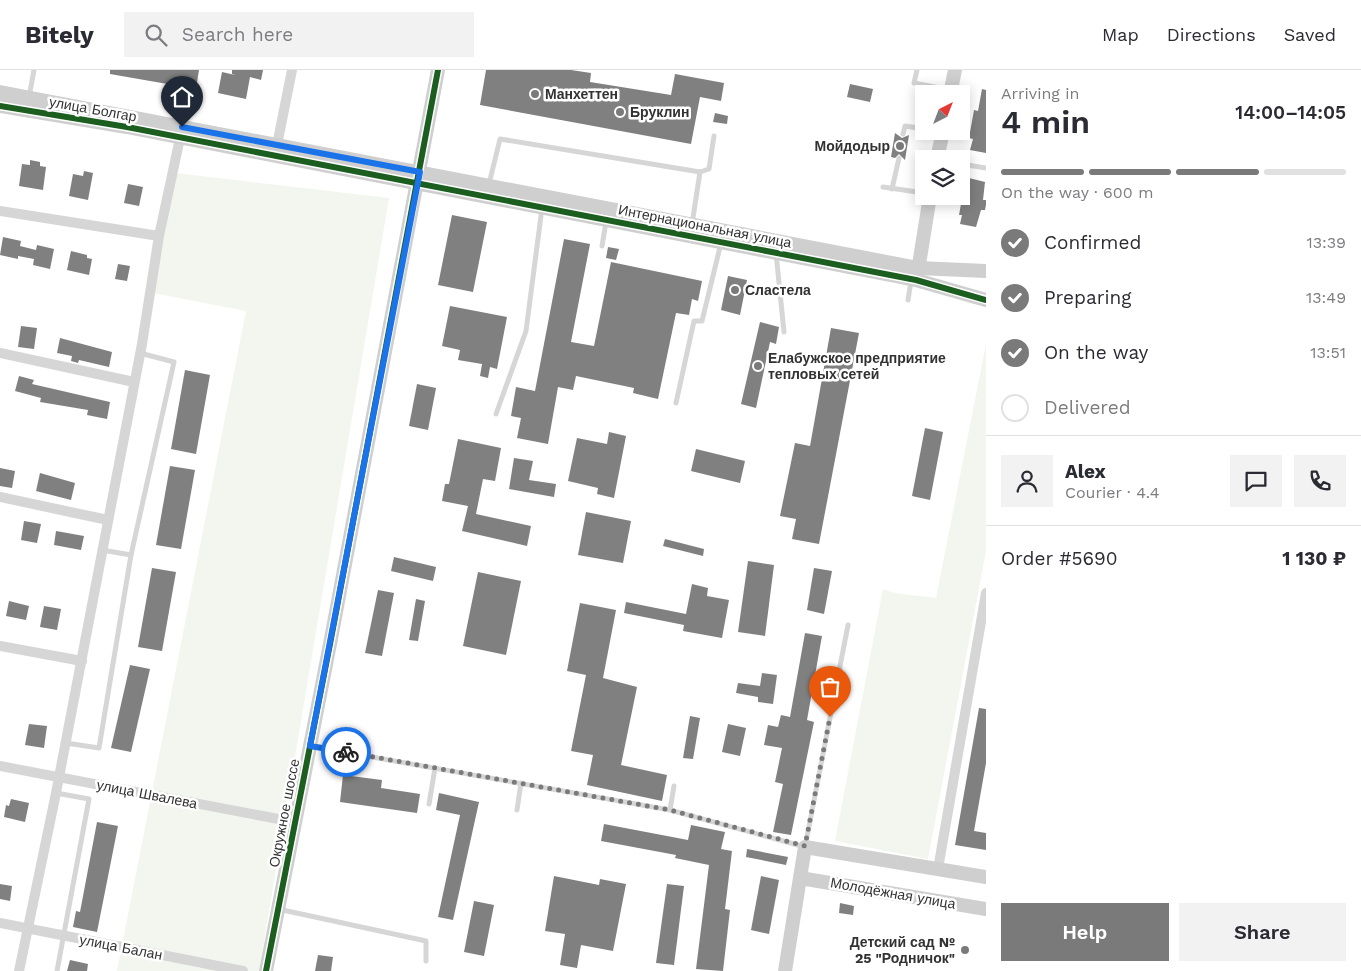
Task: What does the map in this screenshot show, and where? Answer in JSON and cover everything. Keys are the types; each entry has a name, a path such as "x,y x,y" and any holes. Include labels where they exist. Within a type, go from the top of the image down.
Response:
{"street":[{"path":"277,145 292,70"},
{"name":"Окружное шоссе","path":"266,971 419,178 438,70"},
{"path":"952,85 955,70"},
{"name":"улица Болгар","path":"0,92 277,145 419,178"},
{"name":"улица Болгар","path":"0,106 419,178"},
{"path":"19,971 60,777 140,353 159,236 180,138"},
{"name":"Интернациональная улица","path":"419,178 489,185 692,225 915,276 986,300"},
{"name":"Интернациональная улица","path":"419,178 542,208 776,253 915,276 985,268"},
{"path":"915,276 928,205"},
{"path":"0,210 159,236"},
{"path":"0,353 134,382"},
{"path":"0,497 108,520"},
{"path":"938,869 986,593"},
{"path":"0,646 82,661"},
{"name":"улица Швалева","path":"0,766 294,822"},
{"path":"785,971 805,846 986,877"},
{"name":"Молодёжная улица","path":"800,878 986,909"},
{"name":"улица Балан","path":"0,923 243,971"}],"lane":[{"path":"29,98 34,70"},
{"path":"918,70 914,83 922,85"},
{"path":"903,134 905,126 915,128"},
{"path":"489,185 500,139 700,172 709,169 714,136"},
{"path":"892,188 898,158"},
{"path":"970,165 986,168"},
{"path":"692,225 700,172"},
{"path":"883,187 915,192"},
{"path":"496,414 526,331 542,208"},
{"path":"602,246 606,220"},
{"path":"676,403 694,321 702,321 721,242"},
{"path":"776,253 784,332"},
{"path":"908,300 915,276"},
{"path":"66,743 99,748 131,555 174,362 140,353"},
{"path":"102,550 131,555"},
{"path":"310,746 670,810 805,846 848,624"},
{"path":"430,804 435,768"},
{"path":"517,810 521,783"},
{"path":"670,810 674,786"},
{"path":"56,794 90,800 57,971"},
{"path":"278,909 426,940 426,961"}],"shaded area":[{"path":"176,173 389,198 259,971 117,971 246,311 153,293"},
{"path":"986,344 986,551 928,859 835,841 883,589 894,593 936,598"}],"building":[{"path":"110,70 199,70 196,89 110,74"},
{"path":"232,70 263,70 261,80 250,77 246,99 218,93 222,72 235,75 232,74"},
{"path":"486,70 571,70 591,73 590,82 671,95 675,74 724,83 721,101 700,97 691,144 480,105"},
{"path":"850,84 873,89 870,102 847,97"},
{"path":"982,89 986,90 986,153 970,150 973,139 970,138 970,132 974,110 978,111"},
{"path":"715,113 728,116 727,124 713,122"},
{"name":"Мойдодыр","path":"895,133 902,138 909,135 905,160 899,154 895,158 891,157"},
{"path":"30,160 40,162 40,166 46,167 43,190 19,186 22,164 30,165"},
{"path":"84,171 93,173 88,200 69,196 73,174 83,176"},
{"path":"970,178 985,182 983,200 986,200 985,210 981,210 976,227 960,224 962,215 959,215 961,205 970,205"},
{"path":"128,184 143,187 139,206 124,203"},
{"path":"452,215 487,222 473,292 438,285"},
{"path":"3,237 21,241 20,246 36,250 37,245 54,249 50,269 33,265 34,259 18,256 18,259 0,255"},
{"path":"564,239 590,244 571,342 594,346 611,262 702,281 698,301 692,299 689,315 676,313 658,399 633,393 634,388 576,376 573,390 558,387 548,444 517,438 521,418 511,416 516,387 535,391"},
{"path":"608,247 619,249 616,260 606,258"},
{"path":"71,251 87,255 87,258 92,259 89,275 67,270"},
{"path":"118,264 130,266 127,281 115,279"},
{"path":"728,276 747,280 740,315 721,310"},
{"path":"450,306 507,317 497,369 490,367 488,378 480,376 482,364 458,360 460,350 442,346"},
{"path":"760,322 779,327 776,344 770,342 756,408 741,404"},
{"path":"21,326 37,328 34,349 18,347"},
{"path":"831,328 859,333 819,544 792,539 796,519 780,516 795,443 810,446"},
{"path":"60,338 112,352 109,367 79,360 78,363 71,361 72,356 57,353"},
{"path":"185,370 210,375 196,454 171,449"},
{"path":"19,376 34,380 32,384 110,402 107,419 87,415 88,410 40,402 41,398 15,391"},
{"path":"417,384 436,388 428,430 409,426"},
{"path":"925,428 943,432 930,500 912,496"},
{"path":"609,432 626,436 614,498 597,494 598,488 568,481 577,438 607,444"},
{"path":"458,439 501,448 495,481 483,479 476,514 531,526 527,546 462,531 468,506 442,501 445,484 449,484"},
{"path":"696,449 745,461 740,483 691,471"},
{"path":"514,458 533,461 529,480 556,484 554,497 509,489"},
{"path":"170,466 195,470 181,549 156,545"},
{"path":"0,468 15,471 12,488 0,486"},
{"path":"40,473 75,483 71,500 36,491"},
{"path":"586,512 631,521 623,563 578,555"},
{"path":"24,521 41,524 37,543 21,540"},
{"path":"56,531 84,536 81,550 54,545"},
{"path":"665,539 704,549 703,556 663,546"},
{"path":"394,557 436,567 433,581 391,571"},
{"path":"748,561 774,565 765,636 738,632"},
{"path":"152,568 176,572 162,651 138,647"},
{"path":"814,568 832,571 824,614 807,610"},
{"path":"478,572 521,581 506,655 463,646"},
{"path":"692,584 708,588 707,596 729,600 722,638 683,631 684,625 624,613 626,602 686,614"},
{"path":"378,590 394,593 382,656 365,653"},
{"path":"416,599 425,601 418,641 409,640"},
{"path":"9,601 29,606 26,620 6,616"},
{"path":"580,603 616,610 603,678 637,687 621,765 667,775 662,801 587,785 593,755 571,751 586,675 567,671"},
{"path":"44,606 61,609 57,630 40,627"},
{"path":"805,633 822,636 807,720 814,722 791,835 773,832 783,784 775,782 782,748 764,745 768,725 778,727 781,715 790,717"},
{"path":"130,665 150,669 131,752 111,748"},
{"path":"762,673 777,675 773,704 758,702 758,697 736,693 738,683 760,686"},
{"path":"979,708 986,709 986,763 974,831 986,833 986,850 955,845"},
{"path":"690,716 700,718 693,759 683,758"},
{"path":"29,724 47,726 44,748 25,745"},
{"path":"728,724 746,728 740,756 722,752"},
{"path":"343,775 382,780 381,788 420,794 417,813 340,802"},
{"path":"439,793 479,802 453,920 438,917 460,815 436,810"},
{"path":"11,799 29,803 25,822 4,817 6,805 9,806"},
{"path":"97,822 118,826 97,932 73,927 76,911 80,912"},
{"path":"604,824 688,840 691,825 725,832 721,849 732,851 725,909 730,910 723,971 696,969 709,865 675,858 676,855 601,841"},
{"path":"747,849 788,857 786,865 746,857"},
{"path":"554,876 599,885 600,879 626,884 613,951 581,945 577,968 560,965 565,934 545,931"},
{"path":"761,876 779,880 769,934 751,930"},
{"path":"0,884 12,886 10,901 0,899"},
{"path":"667,884 684,886 674,965 656,963"},
{"path":"474,901 494,905 484,956 464,952"},
{"path":"840,903 854,906 853,915 839,913"},
{"path":"318,955 333,957 331,971 315,971"},
{"path":"70,960 88,964 87,971 67,971"}],"cycle path":[{"path":"266,971 330,644 438,70"},
{"path":"0,106 127,127 916,280 986,300"}],"way so far":[{"path":"346,752 670,810 805,846 830,717"}],"place":[{"name":"Манхеттен","path":"535,94"},
{"name":"Бруклин","path":"620,112"},
{"name":"Мойдодыр","path":"900,146"},
{"name":"Сластела","path":"735,290"},
{"name":"Елабужское предприятие тепловых сетей","path":"758,366"},
{"name":"Детский сад № 25 \"Родничок\"","path":"965,950"}],"route":[{"path":"182,127 420,172 310,746 346,752"}]}
